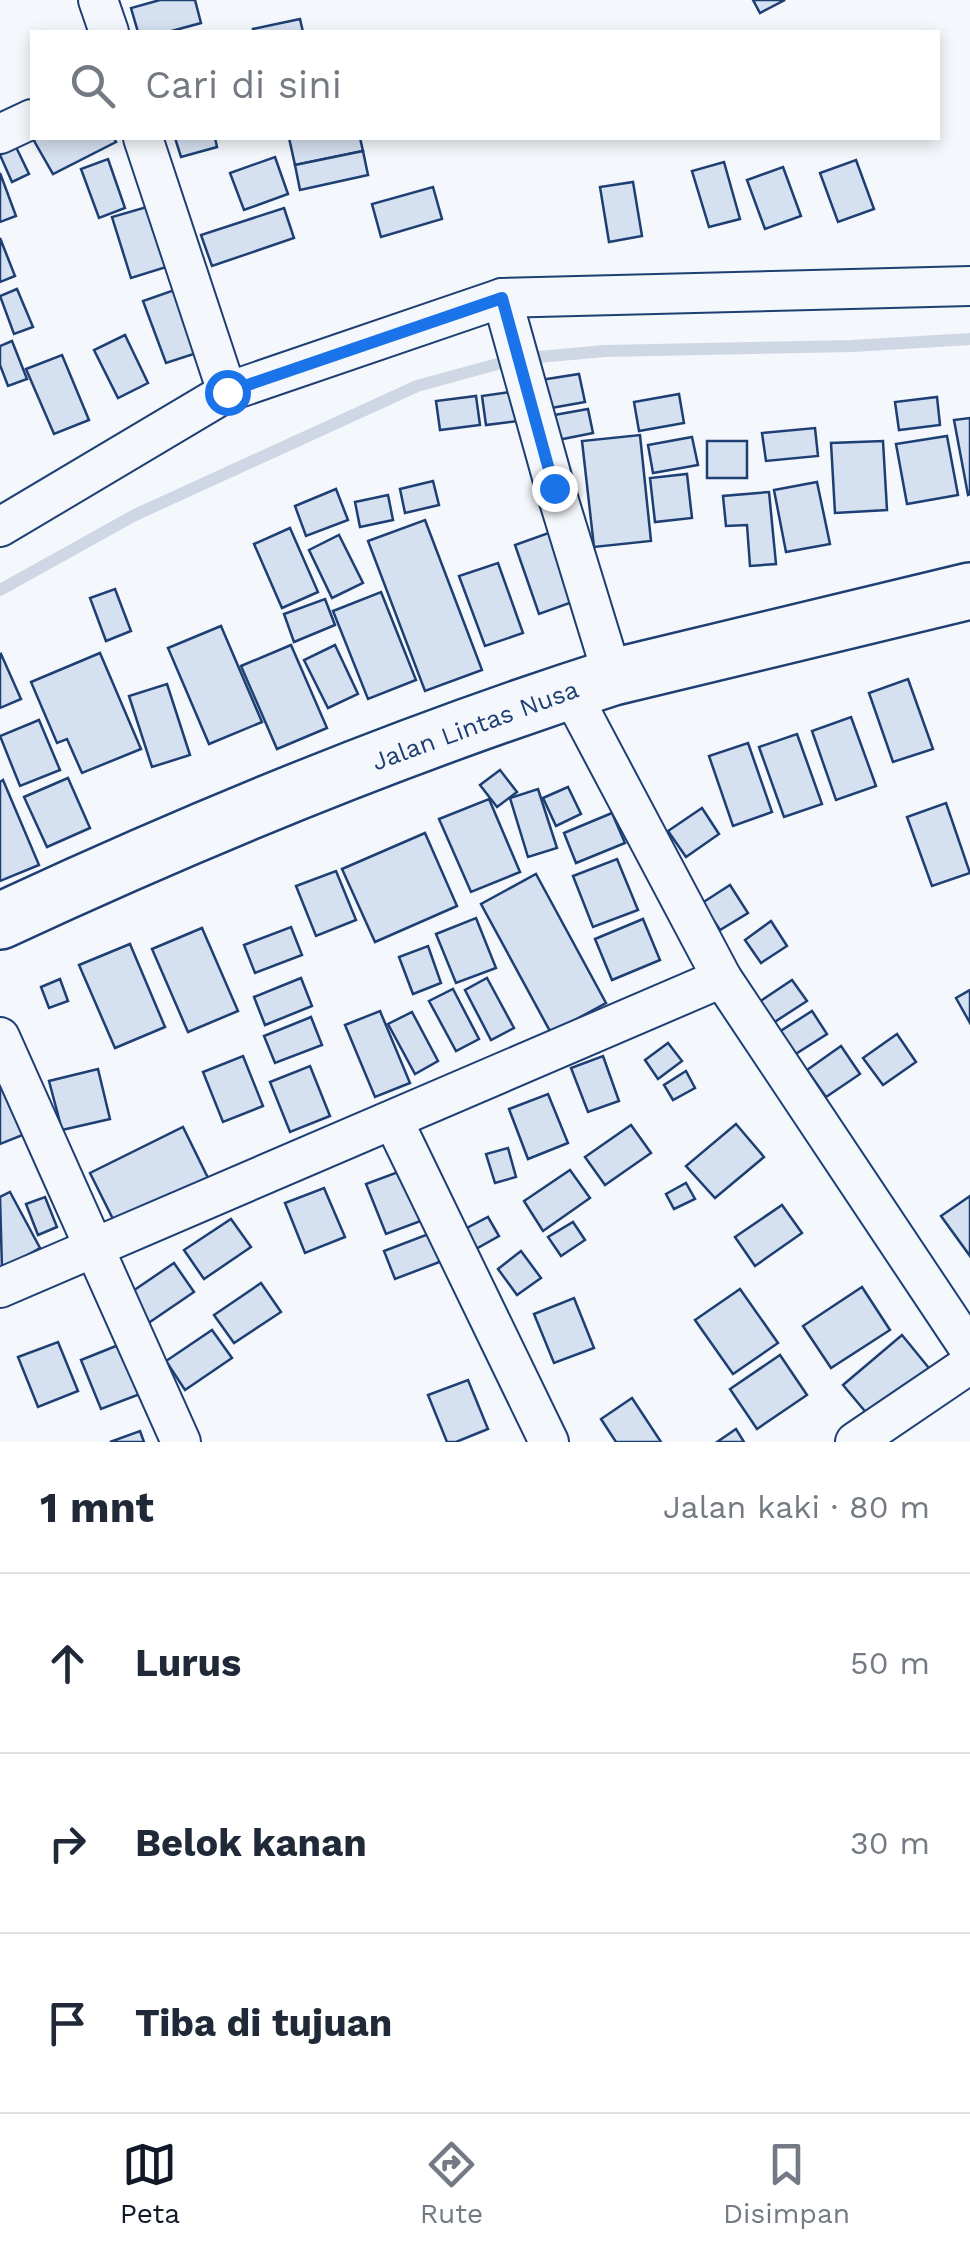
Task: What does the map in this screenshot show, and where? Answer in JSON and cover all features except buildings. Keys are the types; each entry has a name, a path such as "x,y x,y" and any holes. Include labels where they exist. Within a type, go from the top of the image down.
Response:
{"highway":[{"name":"Jalan Lintas Nusa","path":"0,921 180,838 390,754 591,684 970,591"}],"street":[{"path":"98,0 107,30"},
{"path":"0,134 30,120"},
{"path":"144,140 227,392"},
{"path":"0,527 227,392 502,298 970,286"},
{"path":"502,298 591,684 722,978 970,1350"},
{"path":"0,1288 722,978"},
{"path":"0,1038 180,1442"},
{"path":"392,1120 549,1442"},
{"path":"855,1442 970,1364"}],"waterway":[{"path":"0,590 135,515 417,386 516,359 605,351 853,346 970,339"}],"route":[{"path":"227,392 502,298 554,488"}]}
